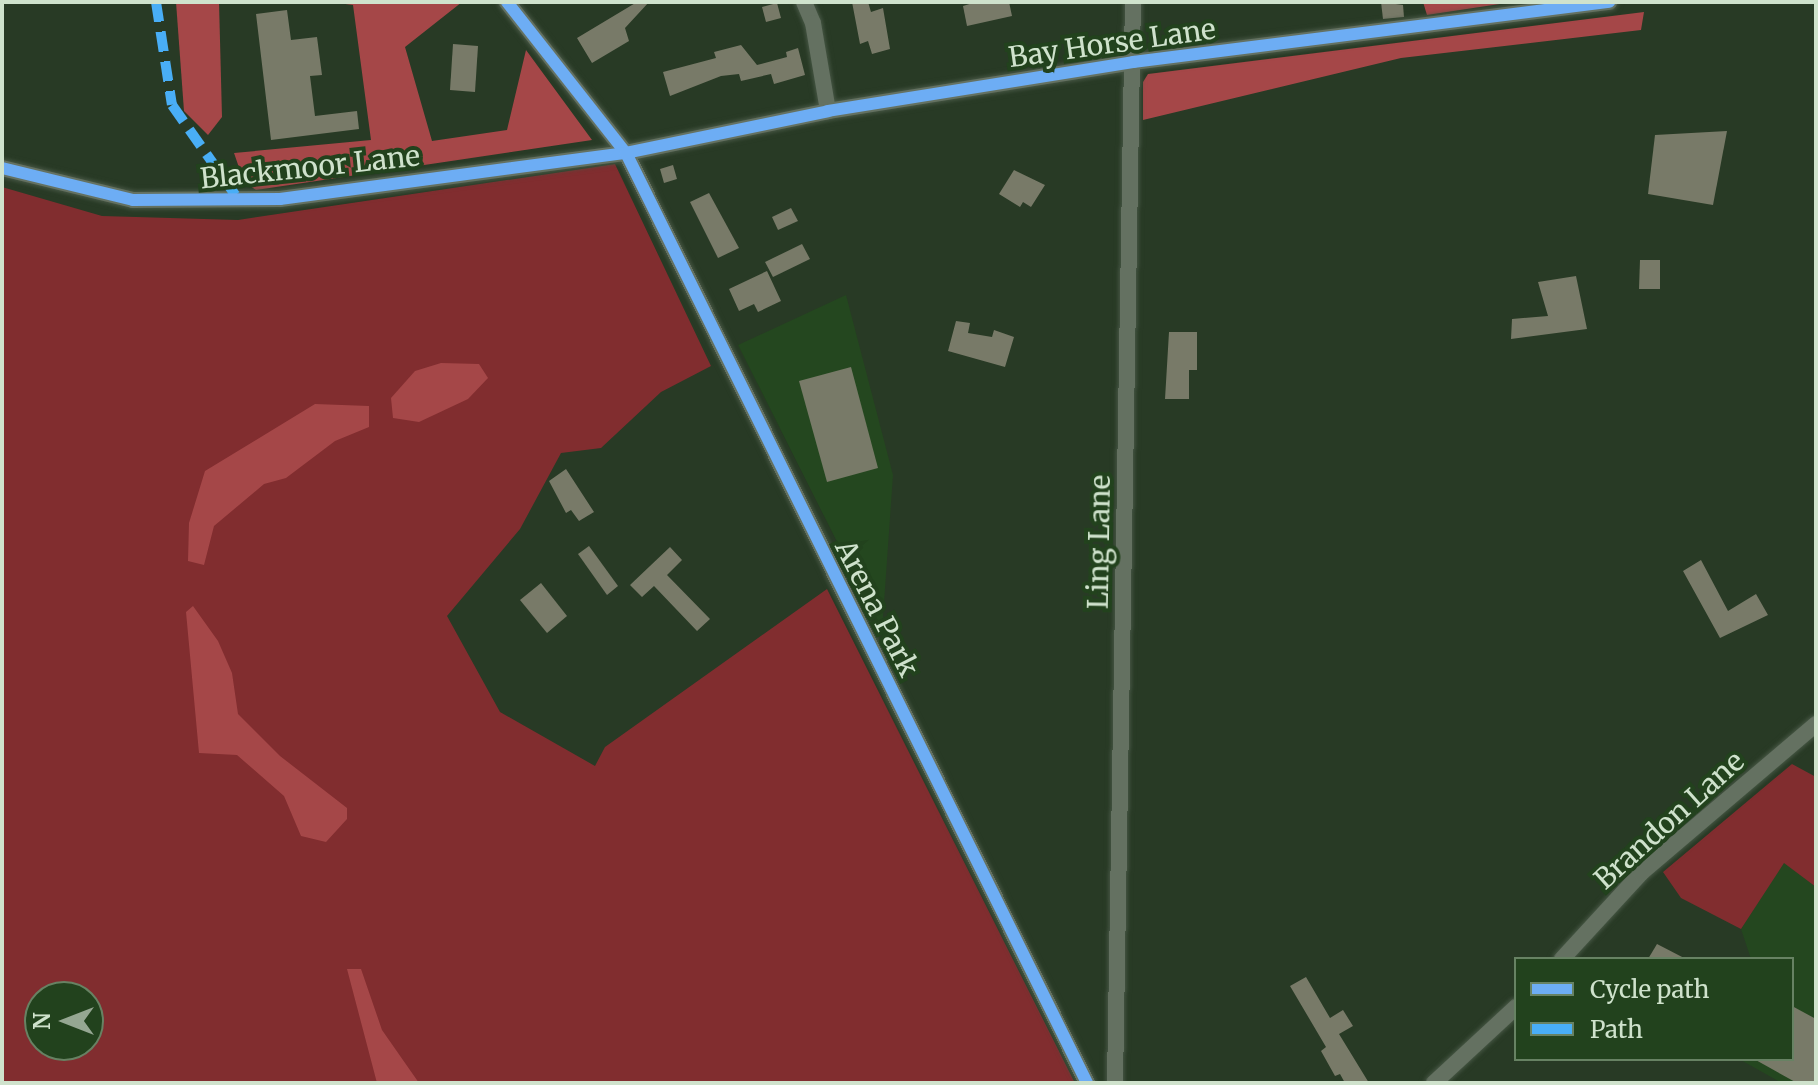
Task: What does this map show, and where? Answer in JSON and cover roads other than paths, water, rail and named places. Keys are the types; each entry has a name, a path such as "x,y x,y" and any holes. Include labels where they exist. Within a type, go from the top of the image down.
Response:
{"street":[{"name":"Arena Park","path":"507,2 626,153 1087,1083"},
{"path":"804,2 813,23 828,111"},
{"name":"Ling Lane","path":"1115,1083 1133,2"},
{"name":"Bay Horse Lane","path":"626,153 828,111 1133,62 1609,2"},
{"name":"Blackmoor Lane","path":"2,168 133,200 241,203 626,153"},
{"name":"Brandon Lane","path":"1564,957 1641,873 1816,724"},
{"path":"1434,1083 1514,1009"}]}
